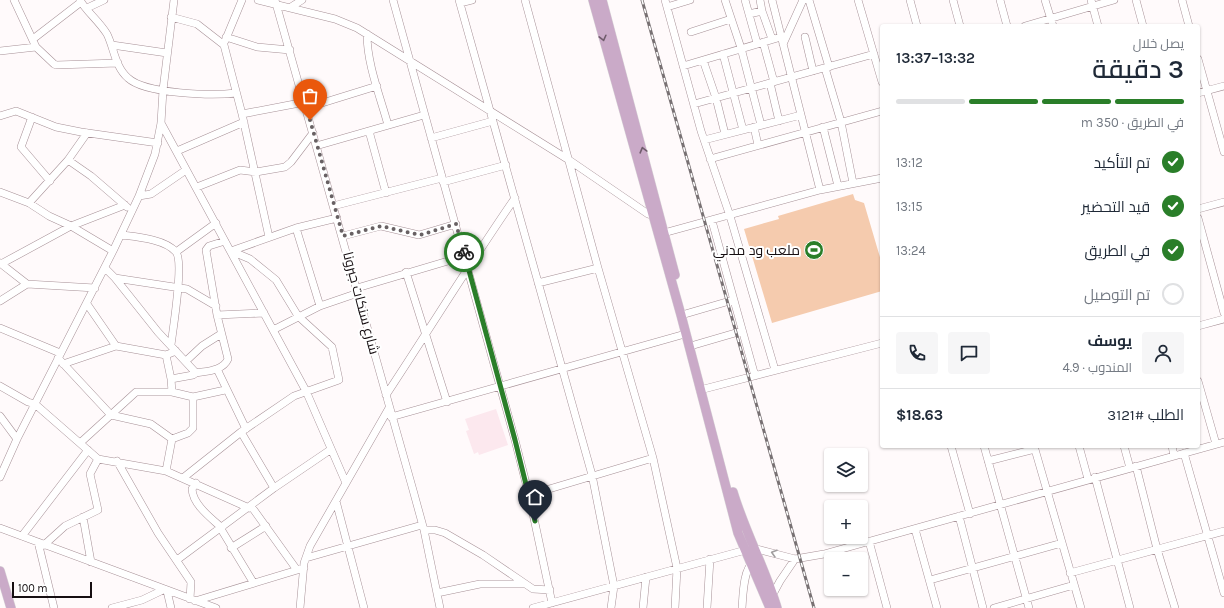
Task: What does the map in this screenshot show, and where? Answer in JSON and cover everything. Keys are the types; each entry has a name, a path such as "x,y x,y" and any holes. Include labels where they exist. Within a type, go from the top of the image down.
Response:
{"main road":[{"path":"593,0 657,216"},
{"path":"602,0 686,334 735,499 753,548 773,594 777,608"},
{"path":"661,234 686,314 703,389 744,550 770,608"},
{"path":"0,571 11,608"},
{"path":"0,590 6,608"}],"street":[{"path":"14,0 36,47 56,65 118,62"},
{"path":"87,8 104,0"},
{"path":"0,477 35,404 61,358 139,196 158,143 174,0"},
{"path":"242,0 224,45 256,172 269,237"},
{"path":"258,0 276,2 291,8 335,19 357,28 657,216"},
{"path":"291,8 302,0"},
{"path":"393,0 424,115 465,256 529,495 552,603"},
{"path":"472,0 460,2 592,475 614,586 611,608"},
{"path":"525,0 598,268 653,458 677,568 675,608"},
{"path":"690,0 666,3 704,140 730,216 775,370"},
{"path":"725,0 740,48 750,89 757,126 758,145"},
{"path":"745,0 772,83 779,121"},
{"path":"760,0 762,11 772,39"},
{"path":"783,44 803,0"},
{"path":"809,0 841,122 853,183"},
{"path":"858,0 874,54 880,66"},
{"path":"910,0 917,24"},
{"path":"953,0 959,24"},
{"path":"1000,0 1006,24"},
{"path":"1045,0 1052,22"},
{"path":"1038,24 1052,22 1092,3 1114,0"},
{"path":"1136,0 1142,24"},
{"path":"1182,0 1188,24"},
{"path":"33,39 80,1 100,24 112,45 118,62 125,75 132,81 163,90 220,95 236,93"},
{"path":"774,1 781,37 820,190"},
{"name":"شارع سنكات جبرونا","path":"276,2 333,206 343,236 391,417 423,527 440,608"},
{"path":"1092,3 1097,24"},
{"path":"749,14 762,11"},
{"path":"171,17 197,24 224,45"},
{"path":"691,32 731,19"},
{"path":"366,34 377,86 388,125"},
{"path":"226,37 257,47 290,50"},
{"path":"683,66 781,37"},
{"path":"804,37 813,71"},
{"path":"112,45 167,53"},
{"path":"0,51 36,47"},
{"path":"723,54 743,130"},
{"path":"694,104 874,54"},
{"path":"703,60 716,98 725,134"},
{"path":"1200,67 1224,152"},
{"path":"242,114 305,105 377,86"},
{"path":"1200,92 1224,86"},
{"path":"0,116 16,111 56,127 158,143"},
{"path":"710,159 880,112"},
{"path":"316,146 424,115"},
{"path":"704,140 801,115"},
{"path":"32,118 21,147 50,181"},
{"path":"431,138 493,120"},
{"path":"177,151 244,122"},
{"path":"161,123 186,170 197,187 306,391 330,450 346,483"},
{"path":"823,127 838,186"},
{"path":"369,131 386,193"},
{"path":"29,203 68,160 87,133"},
{"path":"197,187 240,170 256,172 285,167 291,162 313,133"},
{"path":"68,160 131,211"},
{"path":"333,206 506,166"},
{"path":"139,196 151,194 186,170"},
{"path":"661,234 820,190 880,178"},
{"path":"0,192 29,203 49,216 71,226 113,251"},
{"path":"386,396 426,336 468,267 515,198"},
{"path":"1200,208 1224,202"},
{"path":"95,288 27,284 1,264 71,226 125,205"},
{"path":"231,251 296,228 337,218"},
{"path":"712,221 755,376"},
{"path":"176,252 216,223"},
{"path":"343,236 381,226 420,235 456,224"},
{"path":"1200,225 1224,313"},
{"path":"296,228 320,306"},
{"path":"121,235 157,241 176,252 179,262 174,348 166,356"},
{"path":"172,378 217,369 226,363 228,359 217,316 206,250 209,246 225,241"},
{"path":"183,478 243,431 294,396 339,380 332,347 298,316 276,280 250,259 231,251"},
{"path":"273,330 298,316 357,290 406,272 465,256"},
{"path":"105,268 115,278 158,332 196,373"},
{"path":"538,283 598,268"},
{"path":"406,272 447,402"},
{"path":"115,278 194,292 216,306"},
{"path":"0,301 27,284"},
{"path":"686,314 733,300"},
{"path":"87,304 116,346"},
{"path":"217,316 264,313"},
{"path":"1200,325 1224,319"},
{"path":"0,328 61,358 111,414 130,420 151,424 172,439"},
{"path":"694,345 742,331"},
{"path":"186,361 202,346 221,334"},
{"path":"391,417 686,334"},
{"path":"703,389 880,344"},
{"path":"61,358 116,346 166,356"},
{"path":"166,356 172,378 172,392"},
{"path":"217,369 243,431 274,488"},
{"path":"0,386 28,402 35,404 98,459 117,461 166,471 250,507 300,569"},
{"path":"1200,388 1216,444"},
{"path":"80,443 136,392 142,390 172,392 193,397 226,390"},
{"path":"172,439 188,433 193,428 193,397"},
{"path":"300,608 300,569 310,546 389,408"},
{"path":"0,416 17,440"},
{"path":"166,471 172,439"},
{"path":"533,608 753,548 795,559 824,554 1224,442"},
{"path":"952,448 970,514"},
{"path":"985,448 999,505 1029,608"},
{"path":"988,461 1031,448"},
{"path":"1034,448 1081,608"},
{"path":"1080,448 1092,478 1130,608"},
{"path":"1125,448 1133,467 1175,608"},
{"path":"1172,448 1174,456"},
{"path":"22,536 88,450"},
{"path":"177,560 274,488 330,450"},
{"path":"1184,453 1224,593"},
{"path":"529,495 653,458"},
{"path":"41,543 65,526 98,510 90,474 98,459"},
{"path":"117,461 158,533 191,582 192,600"},
{"path":"196,483 192,489 193,495 206,513 221,528 231,548 253,582"},
{"path":"336,501 364,608"},
{"path":"959,516 983,608"},
{"path":"83,517 91,562"},
{"path":"231,548 266,526"},
{"path":"306,558 423,527 445,533 483,555 536,591 550,590"},
{"path":"0,528 216,608"},
{"path":"915,529 937,608"},
{"path":"1070,573 1224,531"},
{"path":"869,541 888,608"},
{"path":"41,543 54,608"},
{"path":"930,580 1062,543"},
{"path":"707,608 710,559"},
{"path":"773,594 795,559"},
{"path":"742,608 746,573 750,564 759,560"},
{"path":"192,600 300,569"},
{"path":"643,608 646,577"},
{"path":"437,593 480,584 525,584"},
{"path":"994,608 1074,585"},
{"path":"112,608 151,597 165,590"},
{"path":"165,590 171,608"}],"shaded area":[{"name":"ملعب ود مدني","path":"853,194 855,200 864,203 880,257 880,292 772,323 744,229 779,219 778,216"},
{"path":"496,409 508,445 479,455 478,452 474,454 466,431 469,430 465,419"}],"railway":[{"path":"642,0 814,608"}],"way so far":[{"path":"310,120 333,206 343,236 381,226 420,235 456,224 464,252"}],"place":[{"name":"ملعب ود مدني","path":"814,250"}],"route":[{"path":"464,252 515,440 535,521"}]}
